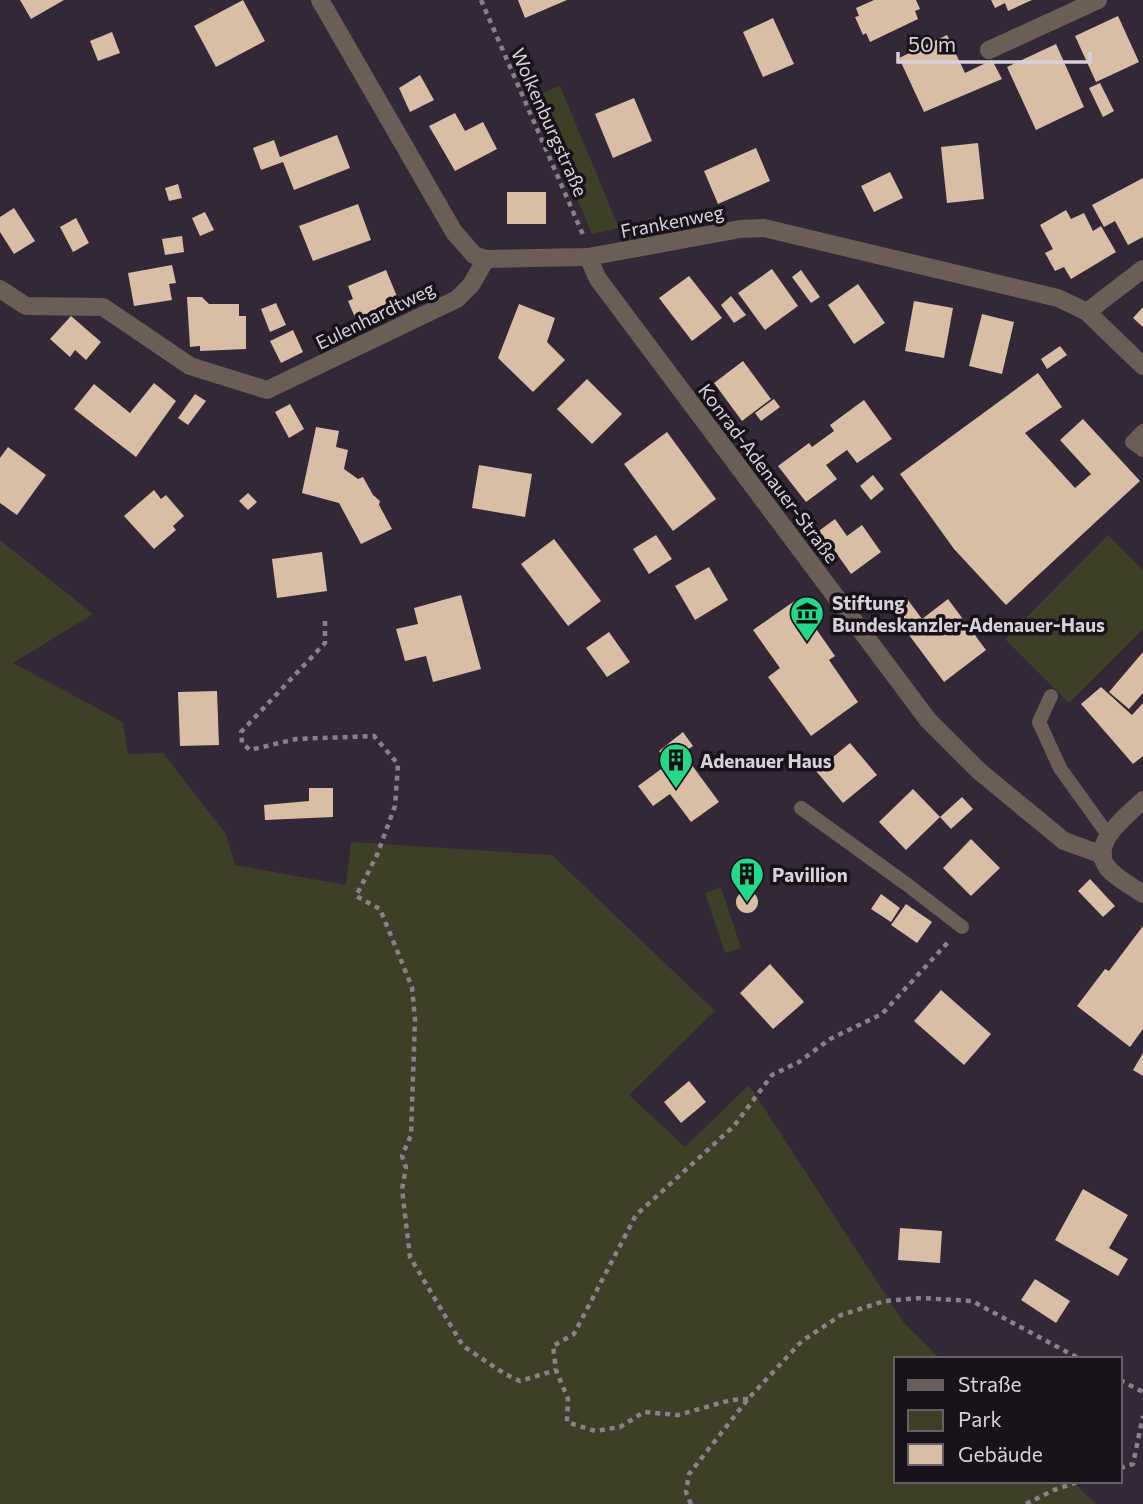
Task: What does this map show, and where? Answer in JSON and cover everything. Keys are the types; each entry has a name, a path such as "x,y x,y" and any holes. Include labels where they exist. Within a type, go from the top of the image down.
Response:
{"street":[{"path":"320,0 454,232 474,255 486,259"},
{"path":"989,50 1098,0"},
{"name":"Frankenweg","path":"486,259 588,257 740,229 764,228 1058,298 1087,312 1143,366"},
{"name":"Konrad-Adenauer-Straße","path":"588,257 598,279 928,720 979,771 1064,841 1103,855"},
{"name":"Eulenhardtweg","path":"0,289 26,306 103,307 190,366 267,390 457,299 471,285 486,259"},
{"path":"1087,312 1143,269"},
{"path":"1143,800 1110,833 1103,844 1103,855 1106,867 1143,894"}],"lane":[{"path":"1143,431 1132,442 1143,450"},
{"path":"1051,696 1039,722 1060,768 1103,828 1110,833"},
{"path":"801,808 962,928"}],"path":[{"name":"Wolkenburgstraße","path":"481,0 584,234 588,257"},
{"path":"325,621 325,643 241,732 242,743 250,750 296,739 374,736 397,764 395,807 377,855 356,896 380,909 412,988 415,1020 411,1135 402,1156 406,1168 402,1189 410,1257 463,1346 520,1381 556,1370"},
{"path":"748,1399 678,1415 644,1412 620,1427 595,1431 567,1422 568,1399 556,1370 553,1346 574,1334 636,1215 734,1126 772,1075 799,1062 830,1039 882,1014 962,928"},
{"path":"691,1504 687,1492 689,1474 748,1399 802,1341 841,1315 885,1301 922,1297 972,1301 1076,1357"},
{"path":"1122,1381 1143,1392"},
{"path":"1122,1467 1133,1464 1143,1416"},
{"path":"1026,1504 1074,1483"}],"green space":[{"path":"560,86 619,228 592,234 534,96"},
{"path":"1108,535 1143,570 1143,629 1069,703 1005,639"},
{"path":"0,540 93,614 13,663 123,722 128,754 163,753 226,834 235,865 346,885 351,842 552,855 715,1011 629,1095 685,1147 749,1085 904,1323 939,1357 894,1357 894,1483 1074,1483 1096,1504 0,1504"},
{"path":"721,887 741,948 725,953 705,893"}],"building":[{"path":"20,0 64,0 31,19"},
{"path":"243,0 265,41 216,67 194,26"},
{"path":"518,0 567,0 525,18"},
{"path":"874,0 916,0 920,9 915,11 918,19 870,42 866,33 863,35 855,17 859,16 856,8"},
{"path":"991,0 1032,0 1008,11 1005,3 995,8"},
{"path":"1118,16 1139,62 1096,82 1075,36"},
{"path":"773,18 794,64 763,77 743,32"},
{"path":"112,32 120,53 98,61 90,41"},
{"path":"947,35 965,73 992,60 1002,79 924,112 899,58"},
{"path":"1056,44 1084,107 1036,130 1007,67"},
{"path":"420,75 434,100 410,112 399,88"},
{"path":"1100,83 1114,111 1103,117 1089,88"},
{"path":"634,98 652,141 613,158 595,114"},
{"path":"455,113 465,131 483,122 497,149 455,171 429,126"},
{"path":"337,135 350,168 294,190 283,162 261,170 253,148 274,140 280,157"},
{"path":"978,143 984,199 947,203 941,147"},
{"path":"756,148 770,181 718,204 704,171"},
{"path":"890,172 903,198 874,212 861,186"},
{"path":"1143,178 1143,237 1128,245 1115,221 1104,227 1092,205"},
{"path":"178,184 182,198 169,201 165,188"},
{"path":"507,192 546,192 546,224 507,224"},
{"path":"358,204 371,240 313,261 299,226"},
{"path":"14,208 35,241 14,254 0,232 0,217"},
{"path":"1066,210 1071,219 1084,213 1093,231 1101,226 1116,252 1071,279 1064,267 1055,271 1045,253 1053,249 1040,225"},
{"path":"205,212 214,230 200,236 192,218"},
{"path":"76,218 89,243 73,252 60,227"},
{"path":"182,236 184,252 165,255 162,239"},
{"path":"172,265 176,283 169,284 172,300 134,306 128,273"},
{"path":"772,269 798,306 765,330 738,293"},
{"path":"386,270 401,306 381,314 383,320 360,329 348,301 353,299 348,286"},
{"path":"801,270 820,297 811,303 792,277"},
{"path":"689,276 722,318 692,341 659,298"},
{"path":"858,284 885,323 854,344 828,305"},
{"path":"731,296 746,315 734,323 721,305"},
{"path":"187,297 202,297 209,304 239,304 239,316 246,316 246,349 200,351 200,346 190,347"},
{"path":"914,301 953,308 944,358 905,351"},
{"path":"276,303 286,325 270,332 261,309"},
{"path":"519,304 555,318 547,342 565,360 533,392 498,358"},
{"path":"1143,307 1143,327 1133,318"},
{"path":"982,314 1014,322 1002,374 969,366"},
{"path":"71,316 101,342 86,360 75,350 70,357 50,339"},
{"path":"293,330 303,352 281,363 270,341"},
{"path":"1060,346 1067,355 1047,369 1041,359"},
{"path":"743,361 771,399 742,421 714,383"},
{"path":"1038,373 1062,407 1025,433 1075,488 1091,474 1060,440 1083,419 1140,481 1006,605 954,549 900,474"},
{"path":"587,379 622,414 592,444 557,409"},
{"path":"154,383 176,401 136,457 74,409 94,384 130,413"},
{"path":"195,394 206,401 188,425 178,418"},
{"path":"774,399 780,407 761,421 755,413"},
{"path":"864,400 892,439 857,463 847,450 826,465 837,479 806,502 778,466 809,443 812,447 834,431 830,425"},
{"path":"290,404 304,429 289,438 275,412"},
{"path":"316,427 339,431 336,447 348,450 344,469 358,479 363,477 373,495 380,501 379,505 392,529 361,544 339,503 302,493"},
{"path":"667,432 716,499 673,531 624,464"},
{"path":"8,447 46,475 17,515 0,503 0,458"},
{"path":"479,465 532,474 525,517 472,508"},
{"path":"873,475 884,489 871,500 860,486"},
{"path":"154,490 161,499 166,495 184,516 173,526 176,530 154,549 124,516"},
{"path":"248,493 257,502 248,510 239,501"},
{"path":"835,519 847,536 862,525 881,552 851,574 832,547 829,549 816,533"},
{"path":"656,535 672,559 649,574 633,549"},
{"path":"554,539 601,601 568,626 521,564"},
{"path":"322,552 327,591 277,598 272,559"},
{"path":"709,567 728,600 695,620 675,586"},
{"path":"461,595 481,669 433,682 426,656 405,661 396,629 418,624 414,608"},
{"path":"905,596 922,619 948,599 986,650 944,682 889,608"},
{"path":"796,600 835,656 829,660 858,702 811,736 768,677 780,668 753,630"},
{"path":"609,632 630,662 607,677 586,648"},
{"path":"1143,652 1143,693 1129,709 1109,692"},
{"path":"1101,687 1132,715 1143,703 1143,756 1133,764 1081,704"},
{"path":"217,691 219,745 180,746 178,692"},
{"name":"Adenauer Haus","path":"683,732 693,746 683,753 719,802 691,822 670,794 653,806 638,786 668,764 659,751"},
{"path":"850,743 877,775 843,803 816,771"},
{"path":"309,788 333,788 333,817 265,820 264,805 309,801"},
{"path":"913,789 940,817 906,850 879,822"},
{"path":"962,797 973,809 951,829 940,817"},
{"path":"971,839 1000,868 971,896 943,868"},
{"path":"1090,879 1115,906 1103,917 1078,891"},
{"name":"Pavillion","path":"743,891 751,891 758,898 758,906 751,913 743,913 736,906 736,898"},
{"path":"881,894 900,908 891,922 871,909"},
{"path":"906,904 932,922 917,943 891,925"},
{"path":"1143,926 1143,1029 1130,1047 1077,1006 1105,969 1109,971"},
{"path":"770,964 804,1002 773,1029 740,993"},
{"path":"941,990 991,1034 964,1065 914,1021"},
{"path":"1143,1053 1143,1076 1133,1070"},
{"path":"689,1081 706,1102 681,1123 664,1102"},
{"path":"1083,1189 1128,1215 1109,1248 1128,1259 1118,1276 1055,1240"},
{"path":"900,1228 942,1231 940,1263 898,1260"},
{"path":"1035,1279 1070,1301 1056,1323 1021,1300"}],"place":[{"name":"Stiftung Bundeskanzler-Adenauer-Haus","path":"807,643"},
{"name":"Adenauer Haus","path":"676,790"},
{"name":"Pavillion","path":"747,904"}]}
